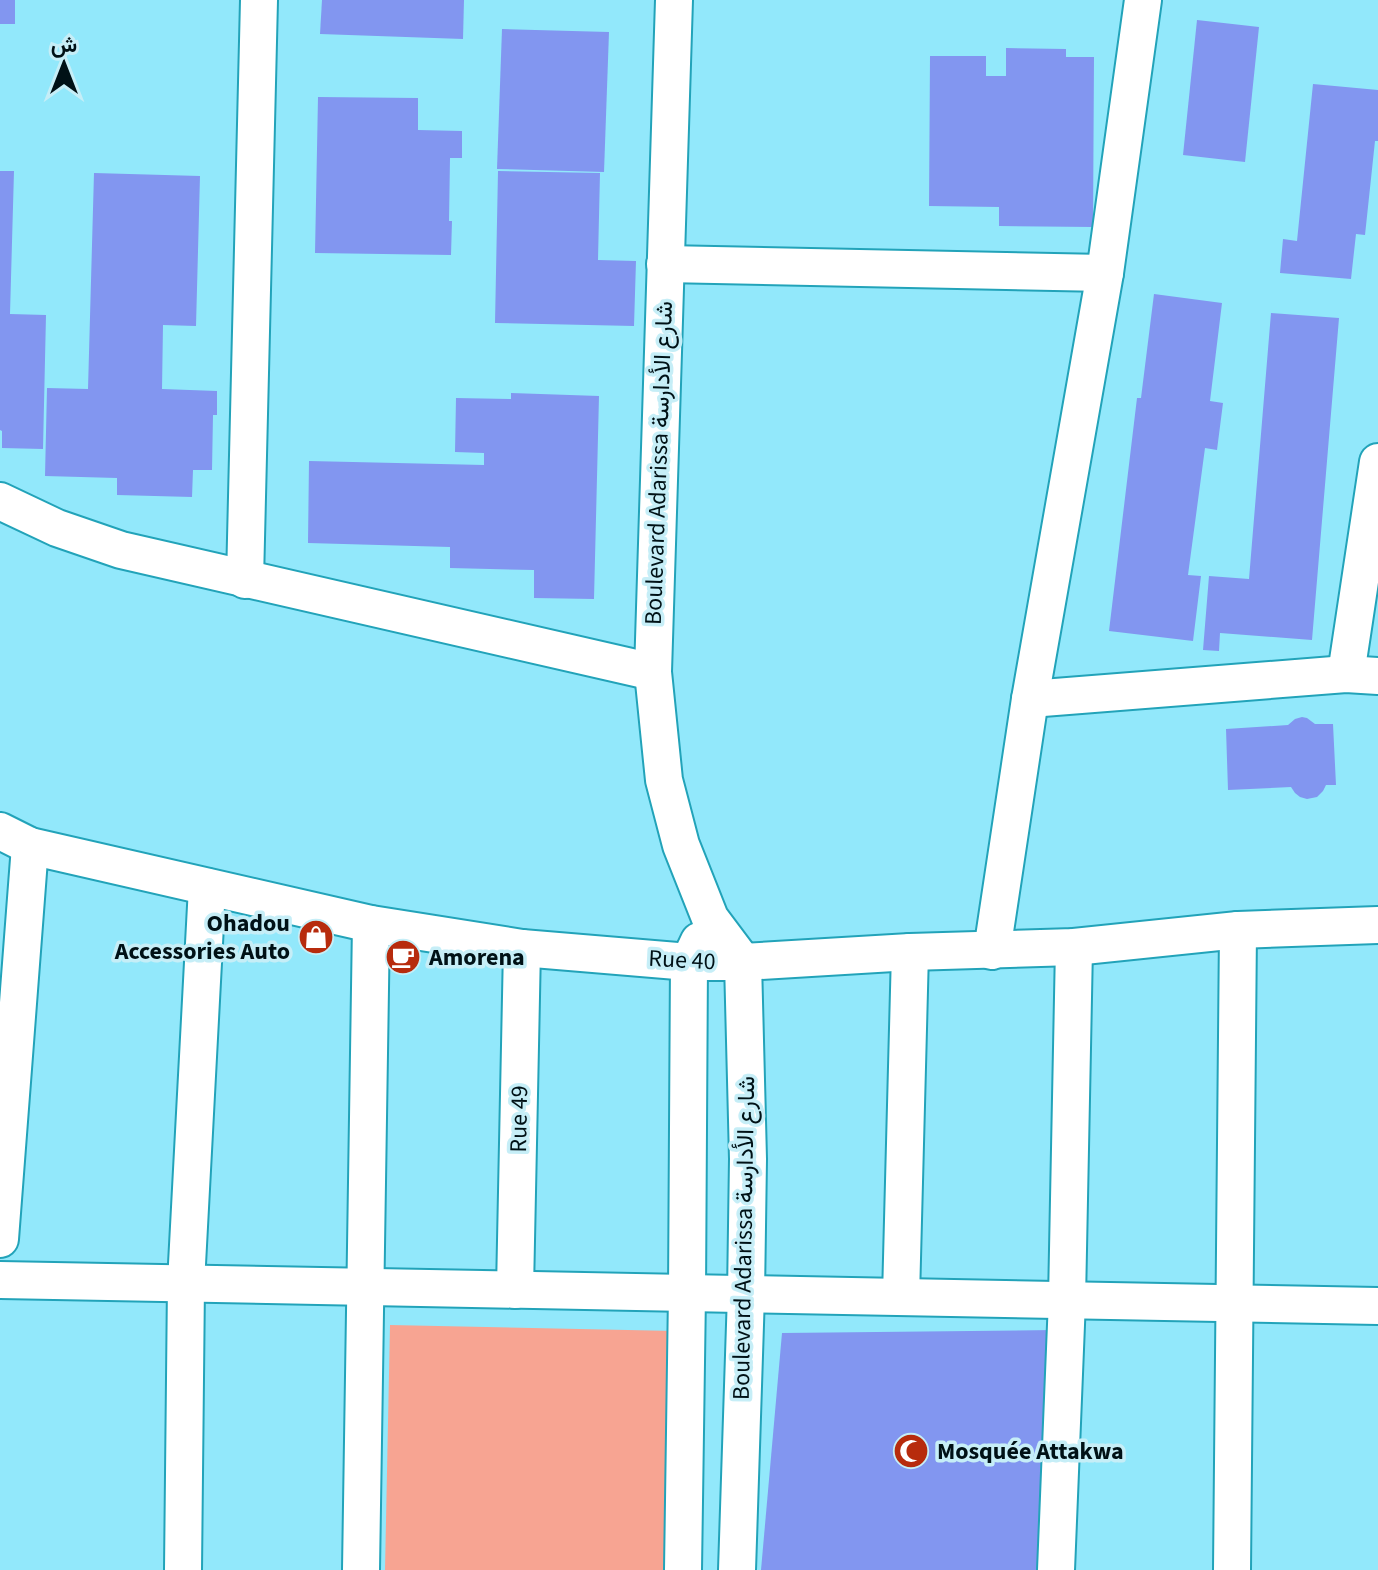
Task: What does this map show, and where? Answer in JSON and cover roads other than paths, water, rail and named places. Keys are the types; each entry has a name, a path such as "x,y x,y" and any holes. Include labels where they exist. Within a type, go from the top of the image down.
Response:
{"street":[{"path":"245,580 259,0"},
{"name":"Boulevard Adarissa شارع الأدارسة","path":"674,0 653,672 664,780 681,845 710,918 743,962 748,1159 737,1570"},
{"path":"992,951 1030,699 1105,273 1143,0"},
{"path":"665,264 1105,273"},
{"path":"1030,699 1362,675 1378,462"},
{"path":"0,501 57,528 121,550 653,672"},
{"path":"0,1239 15,838"},
{"name":"Rue 40","path":"15,838 207,887 371,924 522,948 689,962 1074,947 1238,930 1378,925"},
{"path":"183,1570 186,1283 207,887"},
{"path":"683,1570 689,962 710,918"},
{"path":"361,1570 371,924"},
{"path":"1232,1570 1238,930"},
{"path":"1056,1570 1067,1300 1074,947"},
{"name":"Rue 49","path":"515,1290 522,948"},
{"path":"901,1297 910,952"},
{"path":"0,1280 1378,1306"}],"place":[{"name":"Ohadou Accessories Auto","path":"316,937"},
{"name":"Amorena","path":"403,957"},
{"name":"Mosquée Attakwa","path":"911,1451"}]}
